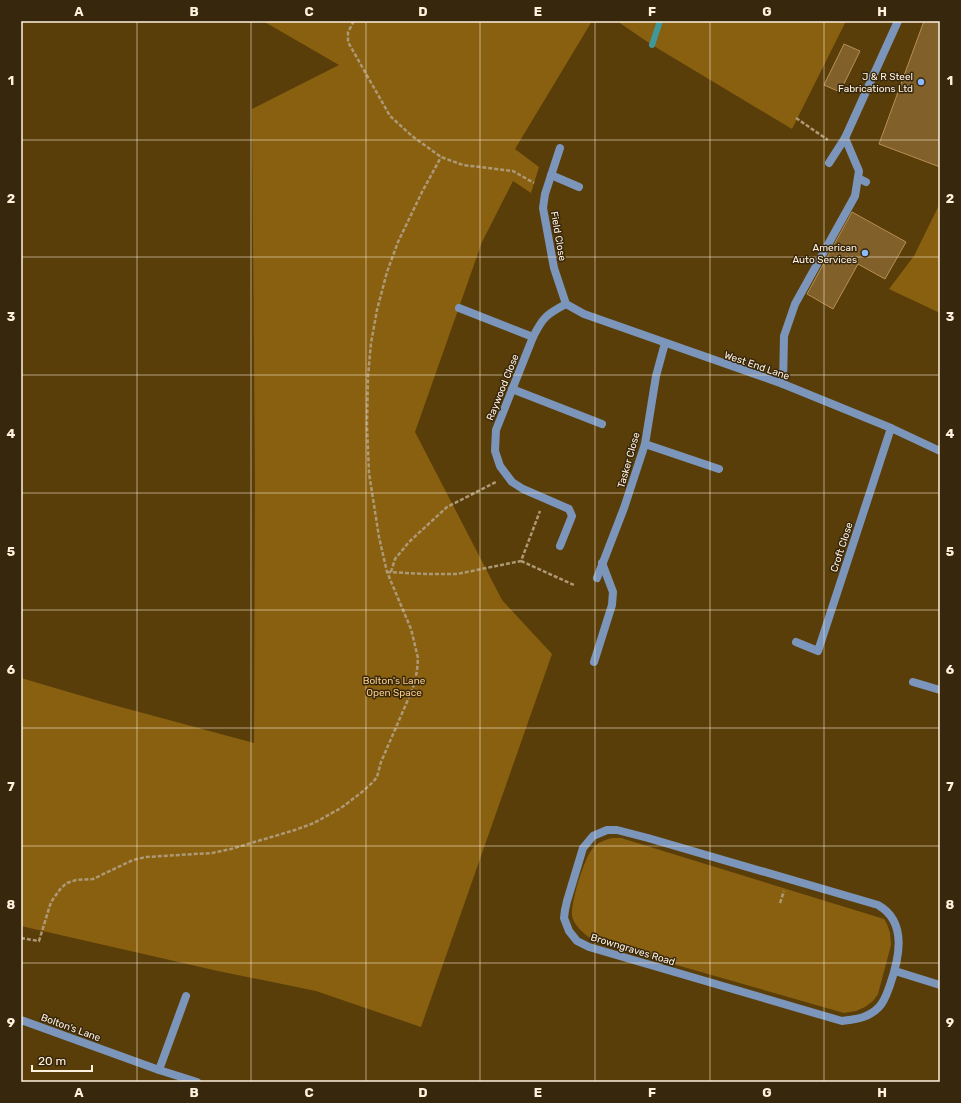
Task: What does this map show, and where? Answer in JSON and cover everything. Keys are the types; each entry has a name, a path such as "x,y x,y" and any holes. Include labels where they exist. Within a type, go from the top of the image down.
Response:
{"street":[{"path":"829,163 845,138 898,21"},
{"path":"783,384 784,336 795,304 855,196 859,171 845,138"},
{"name":"Field Close","path":"560,148 544,203 544,213 554,268 566,304"},
{"path":"551,175 579,187"},
{"path":"858,178 866,182"},
{"name":"Raywood Close","path":"560,546 572,516 569,509 523,489 512,482 500,466 495,450 496,430 540,322 549,313 566,304"},
{"name":"West End Lane","path":"566,304 584,314 783,384 891,428 940,450"},
{"path":"458,308 533,337"},
{"name":"Tasker Close","path":"597,578 624,508 645,444 656,376 665,343"},
{"path":"512,389 602,424"},
{"name":"Croft Close","path":"796,642 818,651 891,428"},
{"path":"645,444 719,470"},
{"path":"594,662 612,605 613,592 602,563"},
{"path":"913,682 940,690"},
{"name":"Browngraves Road","path":"613,830 621,831 878,905 884,909 895,922 898,932 899,943 895,971 884,1000 880,1006 865,1017 842,1021 589,947 578,941 566,925 564,918 567,901 583,848 593,836 602,832 613,830"},
{"path":"895,971 940,985"},
{"path":"159,1070 186,996"},
{"name":"Bolton's Lane","path":"21,1020 159,1070 197,1082"}],"path":[{"path":"354,21 348,32 348,42 390,116 412,136 441,157 463,166 513,171 534,183 535,190"},
{"path":"796,118 839,147"},
{"path":"21,938 39,941 51,902 67,883 76,880 93,879 133,860 146,857 212,853 232,849 295,830 314,823 341,808 362,792 377,776 381,762 413,688 417,672 418,658 411,629 387,572 379,537 369,473 367,426 368,376 371,343 387,272 398,242 441,157"},
{"path":"391,572 396,559 409,542 447,507 507,477"},
{"path":"521,561 545,498"},
{"path":"387,572 457,574 521,561 574,585"}],"green space":[{"name":"Bolton's Lane Open Space","path":"263,21 592,21 515,149 539,167 531,193 513,181 482,242 415,432 502,600 552,654 421,1027 316,991 218,971 21,926 21,678 106,703 254,743 255,485 252,109 339,65"},
{"path":"617,21 846,21 792,129 652,45"},
{"path":"940,203 940,313 889,289 914,256"},
{"path":"612,838 621,838 884,919 890,933 891,945 878,994 873,1001 865,1007 856,1011 844,1013 596,942 585,934 575,923 572,915 572,909 579,880 589,853 597,844"}],"building":[{"name":"J & R Steel Fabrications Ltd","path":"924,21 940,21 940,167 879,144"},
{"path":"844,44 860,51 840,92 824,85"},
{"name":"American Auto Services","path":"852,212 906,242 885,279 858,264 833,309 807,294"}],"waterway":[{"path":"652,45 660,21"}],"place":[{"name":"J & R Steel Fabrications Ltd","path":"921,82"},
{"name":"American Auto Services","path":"865,253"}]}
